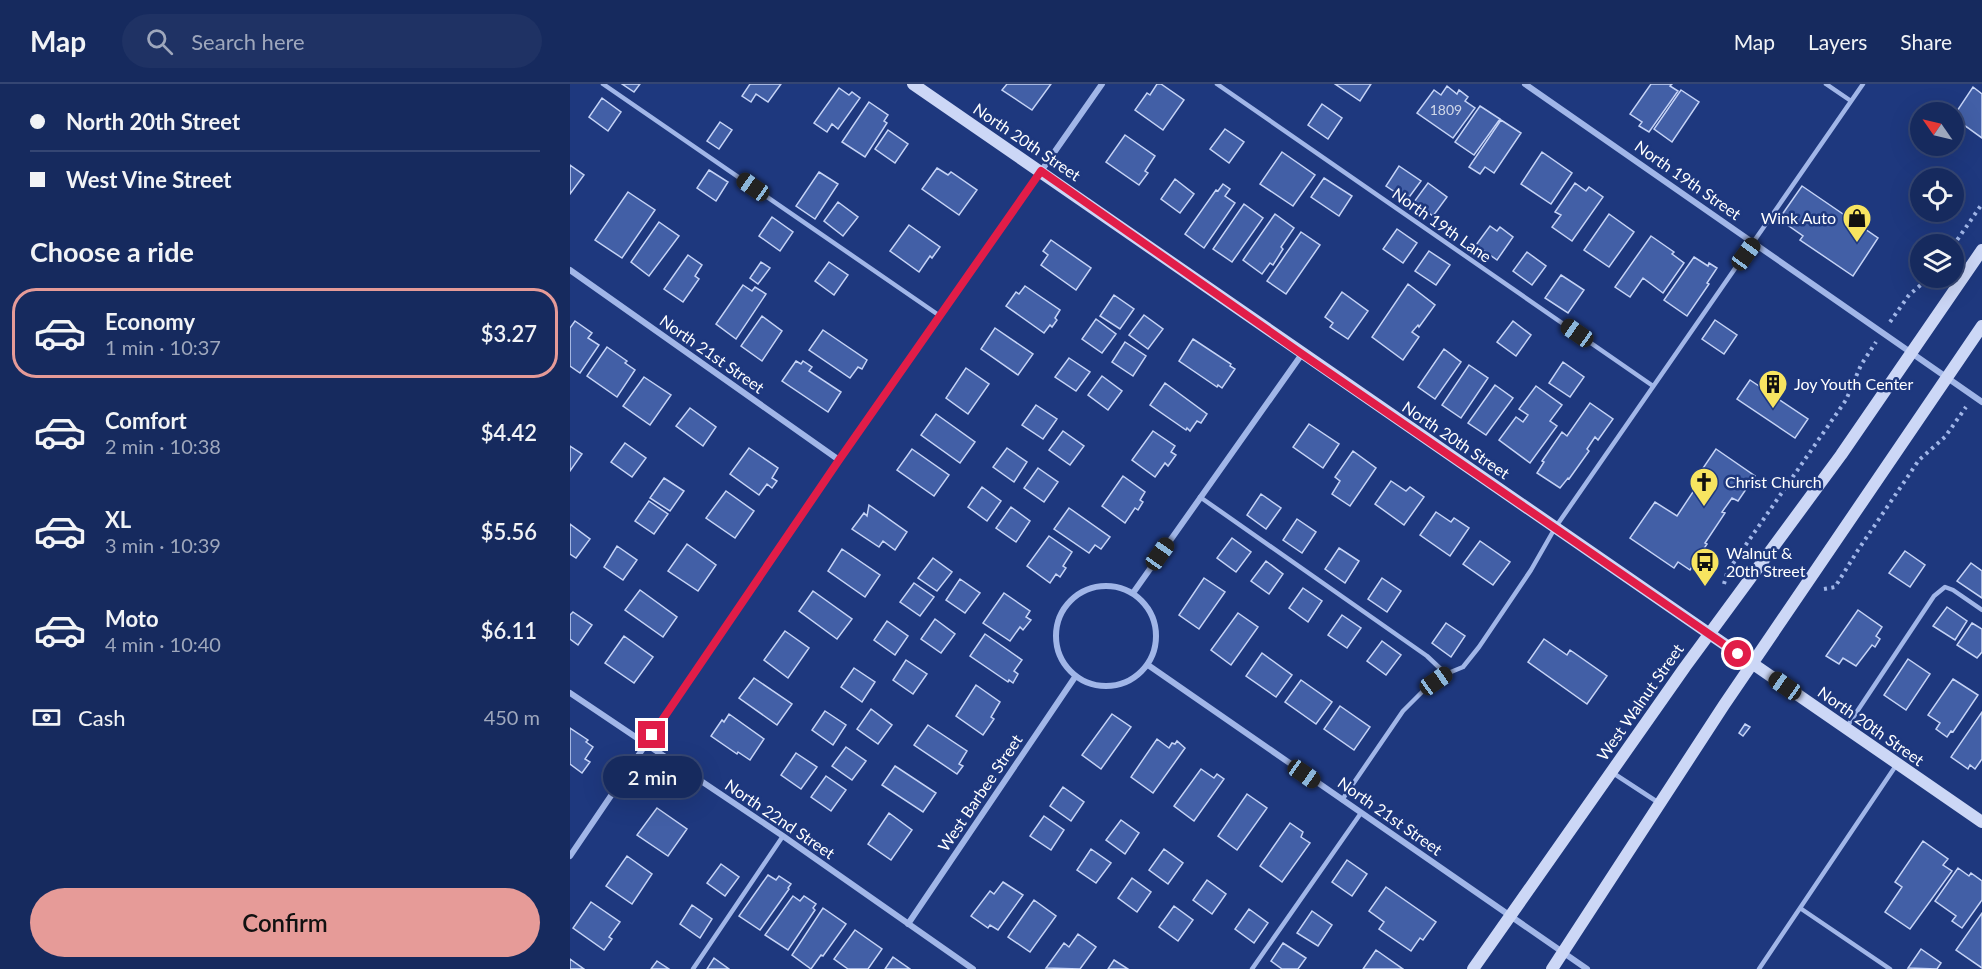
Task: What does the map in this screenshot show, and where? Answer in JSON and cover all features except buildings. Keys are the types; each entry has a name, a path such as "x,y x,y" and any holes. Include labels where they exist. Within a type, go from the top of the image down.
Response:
{"main road":[{"name":"North 20th Street","path":"912,84 1982,822"},
{"name":"West Walnut Street","path":"1473,969 1611,771 1841,455 1982,250"},
{"path":"1552,969 1752,663 1982,326"}],"street":[{"path":"570,856 839,460 1102,84"},
{"name":"North 19th Street","path":"1525,84 1982,402"},
{"name":"North 21st Street","path":"570,270 839,460"},
{"path":"1133,593 1302,354"},
{"path":"1103,585 1119,587 1133,593 1145,604 1153,618 1157,634 1155,650 1148,665 1136,677 1122,685 1106,687 1090,685 1075,677 1065,666 1058,652 1055,637 1058,621 1064,608 1075,596 1103,585"},
{"name":"North 21st Street","path":"1148,665 1587,969"},
{"name":"West Barbee Street","path":"908,924 1075,677"},
{"name":"North 22nd Street","path":"570,693 783,836 973,969"}],"lane":[{"path":"603,84 940,316"},
{"name":"North 19th Lane","path":"1217,84 1653,386"},
{"path":"1826,84 1851,101"},
{"path":"1342,800 1403,711 1425,689 1462,666 1479,647 1531,570 1556,528 1863,84"},
{"path":"1200,496 1427,656 1446,674"},
{"path":"1846,728 1934,596 1945,587 1982,610"},
{"path":"1759,969 1897,764"},
{"path":"1611,771 1660,804"},
{"path":"1252,969 1361,813"},
{"path":"693,969 783,836"},
{"path":"1800,908 1890,969"}],"path":[{"path":"1961,234 1982,204"},
{"path":"1891,321 1909,295 1917,288"},
{"path":"1721,594 1727,573 1846,400 1861,365 1871,349"},
{"path":"1800,595 1835,587 1919,460 1945,437 1963,411"}],"place":[{"name":"Wink Auto","path":"1857,244"},
{"name":"Joy Youth Center","path":"1773,410"},
{"name":"Christ Church","path":"1704,508"},
{"name":"Walnut & 20th Street","path":"1705,588"}],"route":[{"path":"652,735 839,460 1041,171 1738,654"}]}
